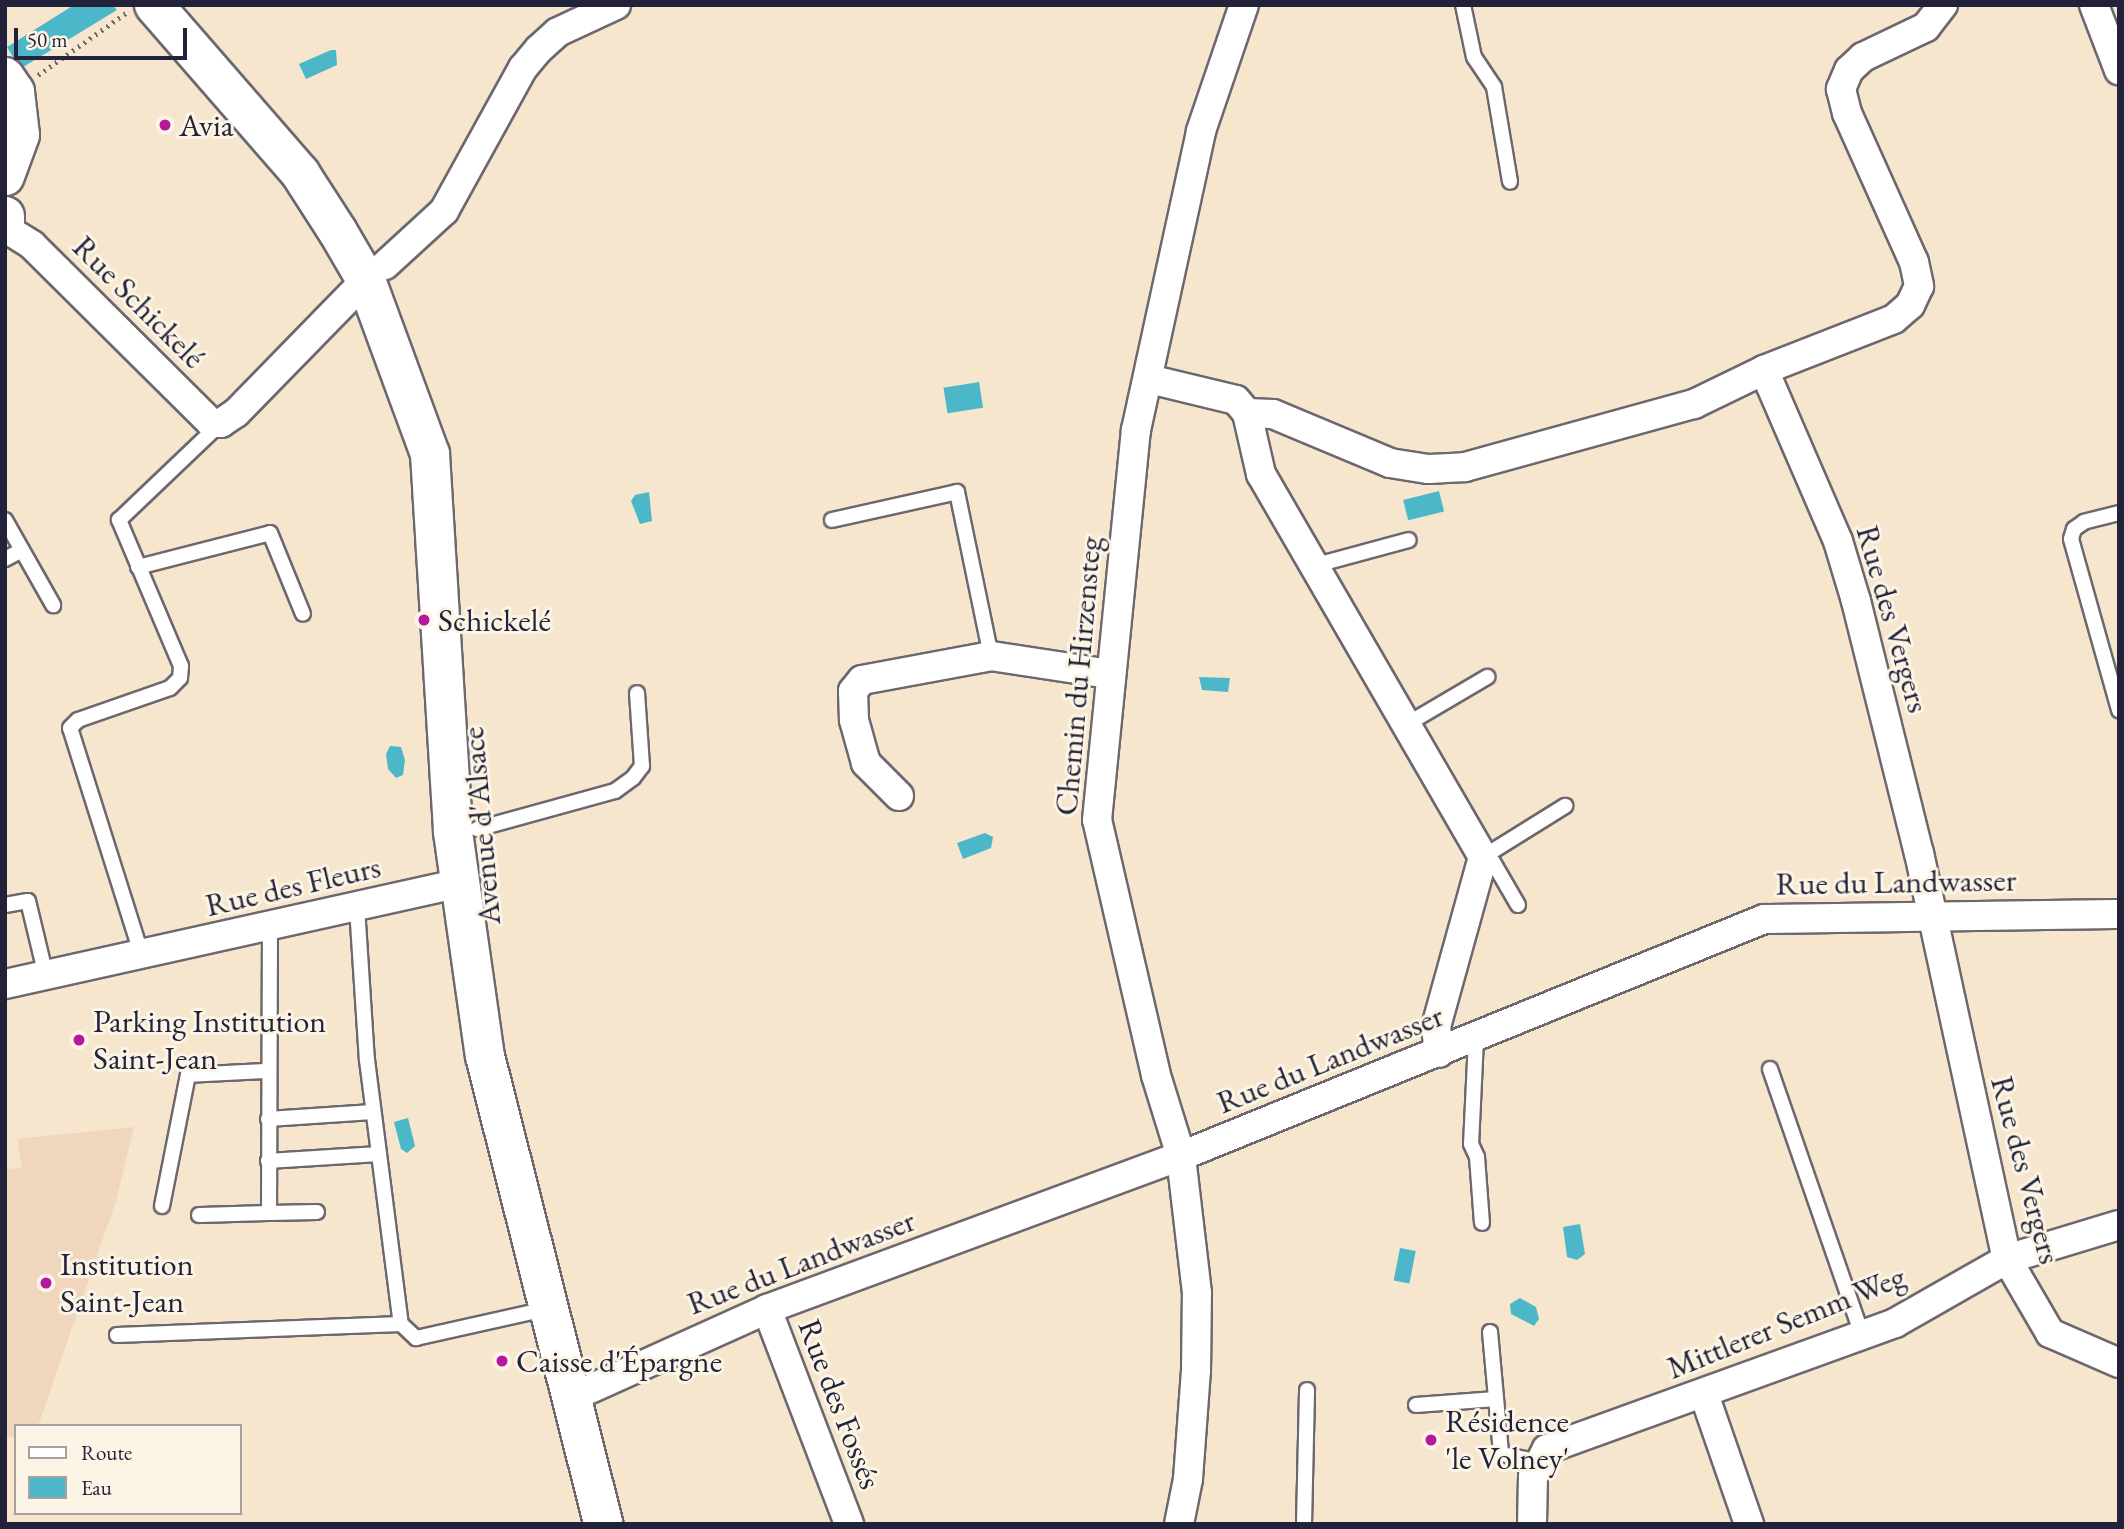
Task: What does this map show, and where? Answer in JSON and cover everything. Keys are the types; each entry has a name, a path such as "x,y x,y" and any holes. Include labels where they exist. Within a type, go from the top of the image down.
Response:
{"main road":[{"name":"Avenue d'Alsace","path":"154,5 300,173 376,272 430,454 453,832 485,1056 548,1309 628,1524"},
{"name":"Avenue d'Alsace","path":"186,5 318,156 376,272 457,457 477,829 506,1051 580,1393 603,1524"},
{"path":"5,176 20,135 10,84"},
{"path":"5,216 5,222"}],"street":[{"path":"221,424 376,272 444,211 523,68 539,49 558,32 616,5"},
{"name":"Chemin du Hirzensteg","path":"1178,1524 1188,1479 1197,1293 1181,1156 1156,1075 1097,820 1136,430 1201,131 1244,5"},
{"path":"1247,413 1273,414 1390,463 1429,469 1471,466 1694,404 1764,370 1894,319 1910,305 1919,286 1914,262 1847,113 1841,89 1849,70 1863,57 1926,27 1944,5"},
{"path":"2094,5 2119,70"},
{"name":"Rue Schickelé","path":"5,228 32,245 211,423 221,424"},
{"name":"Rue des Vergers","path":"1764,370 1838,541 1856,601 1931,914 2007,1259 2050,1333 2119,1363"},
{"path":"1149,379 1236,400 1247,413 1261,474 1313,566 1409,723 1483,857 1436,1026 1439,1053"},
{"path":"899,796 866,763 854,720 853,691 862,680 991,656 1110,674"},
{"name":"Rue des Fleurs","path":"5,984 142,956 460,883"},
{"name":"Rue du Landwasser","path":"580,1393 767,1309 1181,1156 1476,1039 1751,924 1931,914 2119,914"},
{"name":"Mittlerer Semm Weg","path":"1541,1462 1547,1450 1900,1320 2007,1259 2119,1225"},
{"name":"Rue des Fossés","path":"767,1309 849,1524"},
{"path":"1704,1394 1749,1524"},
{"path":"1532,1524 1533,1476 1541,1462"}],"lane":[{"path":"1463,5 1474,57 1494,87 1510,182"},
{"path":"142,956 70,731 78,720 170,688 182,673 119,520 221,424"},
{"path":"832,520 957,492 991,656"},
{"path":"2119,513 2084,522 2074,529 2071,539 2119,710"},
{"path":"5,520 53,605"},
{"path":"138,567 270,533 303,614"},
{"path":"1313,566 1409,540"},
{"path":"5,559 22,550"},
{"path":"1409,723 1487,677"},
{"path":"477,829 615,791 633,778 642,766 637,693"},
{"path":"1518,905 1493,863 1483,857 1565,806"},
{"path":"5,905 28,901 46,976"},
{"path":"357,907 359,972 373,1112 401,1324 406,1334 416,1338 548,1309"},
{"path":"269,1213 270,927"},
{"path":"1476,1039 1471,1144 1477,1157 1482,1223"},
{"path":"1770,1069 1862,1335"},
{"path":"162,1206 188,1075 268,1071"},
{"path":"268,1119 373,1112"},
{"path":"268,1161 379,1154"},
{"path":"199,1215 317,1212"},
{"path":"117,1335 401,1324"},
{"path":"1490,1332 1501,1454 1541,1462"},
{"path":"1304,1524 1307,1390"},
{"path":"1416,1405 1496,1399"}],"path":[{"path":"10,84 137,5"}],"shaded area":[{"name":"Institution Saint-Jean","path":"134,1127 116,1201 39,1424 14,1424 14,1437 5,1437 5,1169 22,1168 17,1139"}],"water":[{"path":"74,5 113,5 117,10 20,69 7,47"},
{"path":"336,50 337,65 306,79 299,64"},
{"path":"979,382 983,408 948,413 943,388"},
{"path":"1439,491 1444,511 1408,520 1403,500"},
{"path":"649,492 652,521 640,524 631,501 635,495"},
{"path":"1199,677 1230,678 1228,692 1202,690"},
{"path":"390,746 401,747 405,760 403,775 396,778 388,769 386,754"},
{"path":"985,833 993,837 991,848 963,859 957,843"},
{"path":"408,1118 415,1146 407,1153 401,1149 394,1122"},
{"path":"1580,1224 1585,1254 1577,1260 1567,1257 1563,1227"},
{"path":"1400,1248 1416,1251 1409,1283 1394,1280"},
{"path":"1520,1298 1536,1307 1539,1319 1534,1326 1511,1314 1510,1304"}],"place":[{"name":"Avia","path":"165,125"},
{"name":"Schickelé","path":"424,620"},
{"name":"Parking Institution Saint-Jean","path":"79,1040"},
{"name":"Institution Saint-Jean","path":"46,1283"},
{"name":"Caisse d'Épargne","path":"502,1361"},
{"name":"Résidence 'le Volney'","path":"1431,1440"}]}
